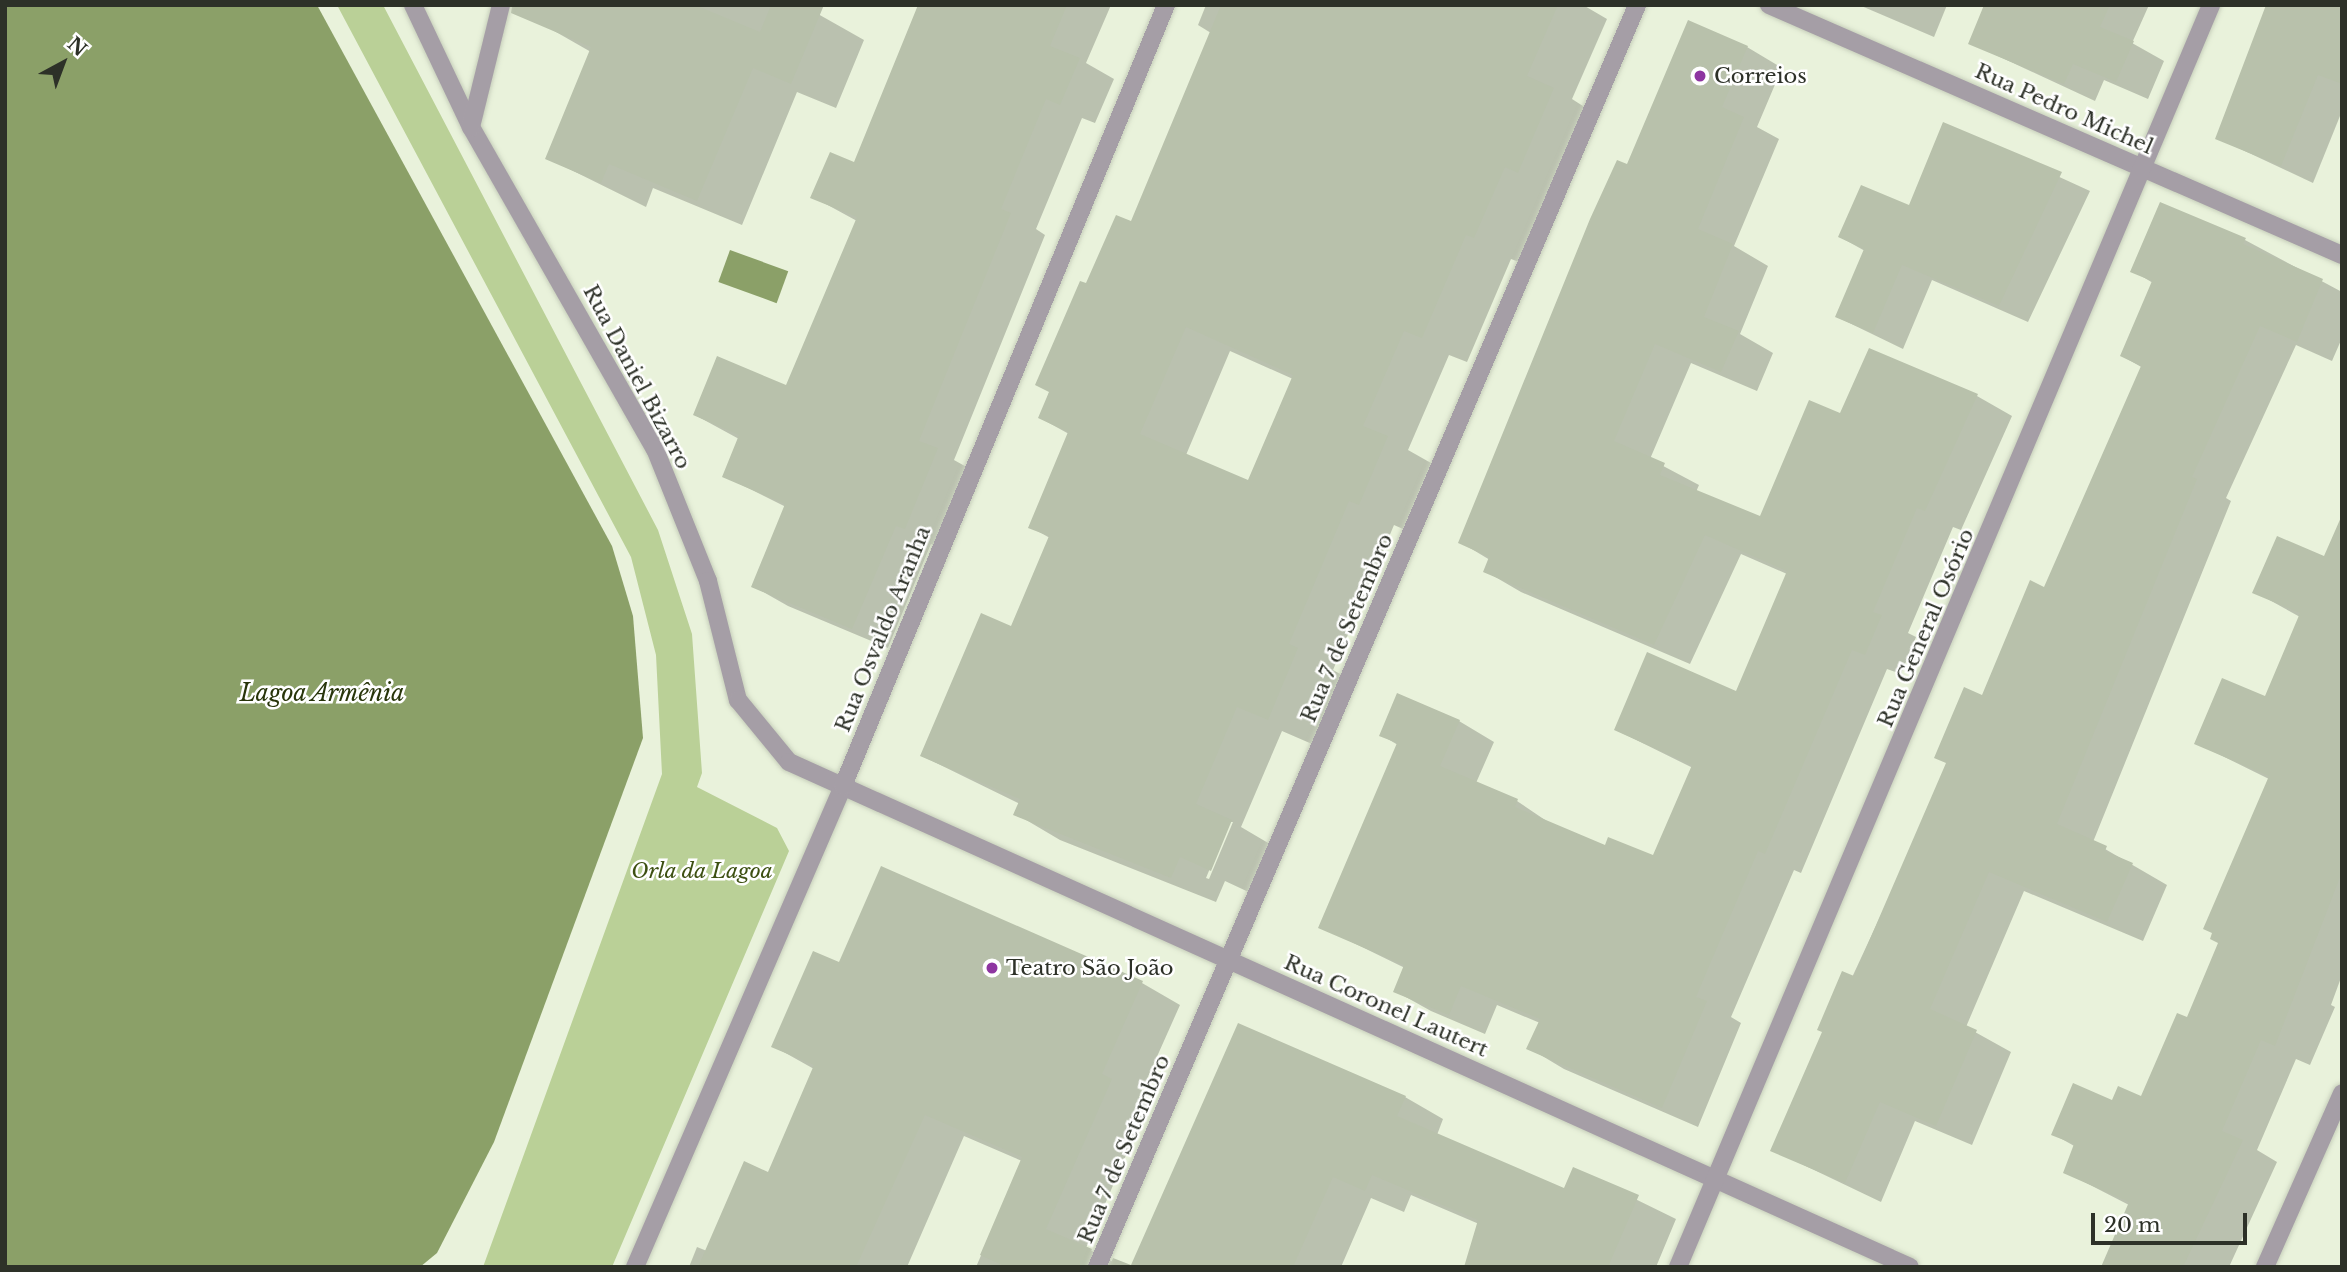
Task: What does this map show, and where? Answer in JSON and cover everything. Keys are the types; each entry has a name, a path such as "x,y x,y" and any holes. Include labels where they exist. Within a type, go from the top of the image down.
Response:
{"street":[{"name":"Rua Daniel Bizarro","path":"413,5 471,127 655,449 708,581 738,699 789,762 843,786"},
{"path":"471,127 502,5"},
{"name":"Rua Osvaldo Aranha","path":"635,1267 843,786 1166,5"},
{"name":"Rua 7 de Setembro","path":"1097,1267 1637,5"},
{"name":"Rua Pedro Michel","path":"1769,5 2342,255"},
{"name":"Rua General Osório","path":"1678,1267 2146,169 2211,5"},
{"name":"Rua Coronel Lautert","path":"843,786 1910,1267"},
{"path":"2265,1267 2342,1093"}],"green space":[{"name":"Orla da Lagoa","path":"337,5 383,5 658,530 692,634 702,773 697,787 777,828 789,851 612,1267 483,1267 662,774 656,655 631,557"}],"water":[{"name":"Lagoa Armênia","path":"5,5 317,5 612,546 633,616 643,738 494,1142 437,1253 420,1267 5,1267"},
{"path":"730,250 788,271 777,303 718,282"}],"building":[{"path":"512,5 695,5 760,32 771,5 824,5 791,84 753,68 697,201 609,164 601,183 545,159 591,47 511,13"},
{"path":"918,5 1067,5 1050,46 1080,58 1060,105 1046,99 1001,209 1011,213 919,441 938,448 905,529 896,526 852,629 751,587 785,504 722,477 739,435 693,415 717,356 786,385 857,217 810,198 830,152 854,162"},
{"path":"1221,5 1558,5 1527,76 1554,88 1518,173 1505,167 1474,238 1466,235 1422,338 1404,331 1363,426 1388,436 1359,505 1349,501 1289,644 1298,648 1268,720 1237,707 1196,804 1232,820 1211,871 1180,857 1171,878 1013,815 1020,799 920,756 981,613 1011,626 1049,536 1028,528 1068,432 1038,418 1049,392 1035,385 1080,281 1086,283 1116,215 1131,221","holes":["1186,327 1293,375 1248,480 1140,434"]},
{"path":"1984,5 2110,5 2100,27 2134,41 2116,82 2073,64 2064,84 1968,44"},
{"path":"2266,5 2342,5 2342,84 2318,75 2281,166 2215,139"},
{"path":"1688,20 1748,46 1722,107 1744,117 1698,229 1733,244 1704,317 1739,331 1721,372 1655,344 1614,441 1665,463 1660,475 1760,516 1809,400 1840,413 1869,348 1978,394 1925,511 1917,508 1873,612 1882,615 1865,655 1852,650 1765,854 1758,851 1696,997 1707,1001 1662,1108 1526,1049 1540,1019 1461,986 1449,1015 1393,992 1404,965 1318,928 1397,743 1379,736 1397,693 1460,720 1440,766 1518,799 1515,807 1605,845 1608,837 1653,855 1692,765 1614,730 1647,652 1736,691 1787,571 1705,535 1654,645 1483,572 1489,557 1458,543 1590,219 1617,160 1627,164"},
{"path":"1943,122 2062,172 1999,306 1902,265 1873,333 1835,317 1864,249 1838,237 1861,185 1909,205"},
{"path":"2160,202 2246,238 2243,244 2323,279 2297,342 2260,326 2192,477 2197,479 2057,824 2107,846 2105,851 2133,863 2107,922 1989,872 1930,1009 1977,1030 1936,1126 1880,1102 1845,1183 1770,1151 1822,1032 1817,1030 1842,971 1854,976 1946,763 1934,758 1964,687 1982,695 2030,580 2044,587 2141,366 2120,356 2152,281 2130,272"},
{"path":"2342,515 2342,872 2275,1046 2261,1040 2222,1131 2243,1140 2183,1267 2101,1267 2129,1202 2063,1173 2074,1144 2051,1135 2073,1083 2112,1100 2118,1086 2141,1096 2177,1013 2187,1017 2218,943 2210,939 2212,933 2203,929 2269,776 2194,744 2222,678 2265,696 2300,613 2252,593 2277,536 2324,556"},
{"path":"881,866 1143,981 1102,1074 1112,1079 1046,1229 1092,1249 1086,1267 1007,1267 980,1255 1022,1157 925,1115 856,1267 698,1267 744,1161 768,1172 814,1065 771,1047 813,951 839,962"},
{"path":"1238,1023 1406,1096 1397,1116 1564,1188 1573,1167 1639,1195 1608,1267 1464,1267 1478,1220 1372,1175 1365,1191 1333,1177 1293,1267 1109,1267 1113,1258 1131,1265"}],"place":[{"name":"Correios","path":"1700,76"},
{"name":"Teatro São João","path":"992,968"}]}
